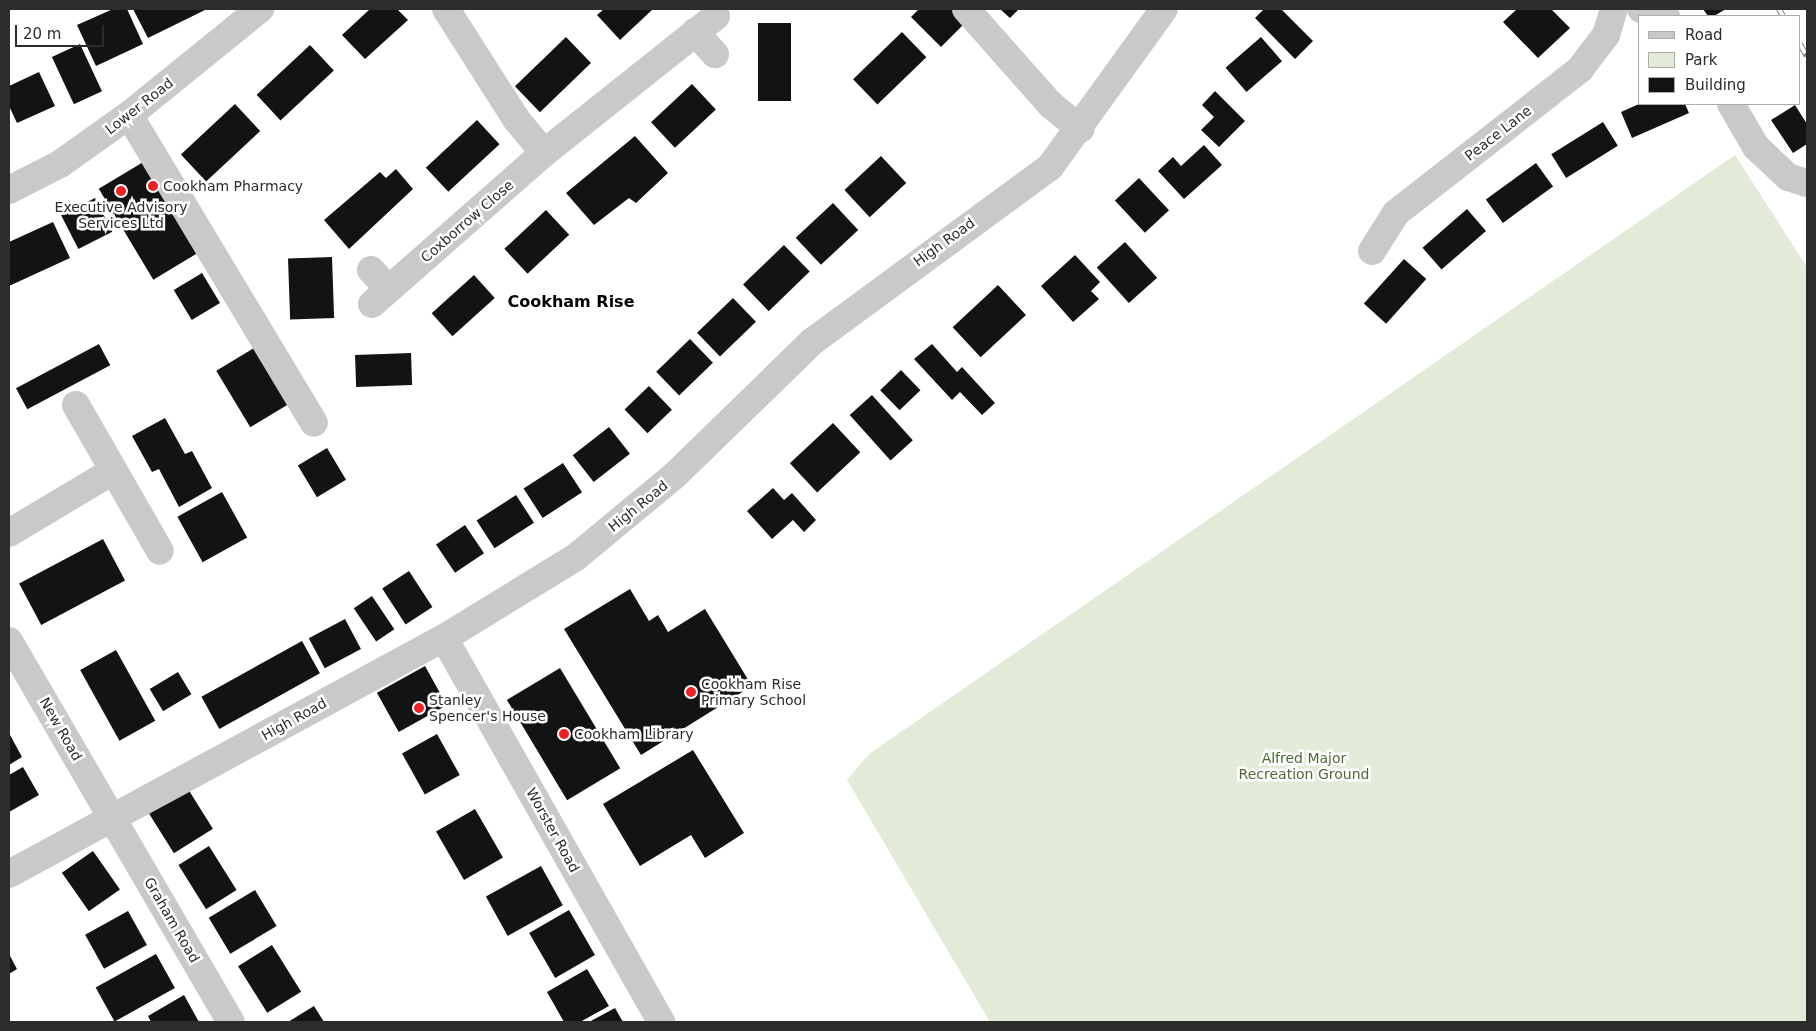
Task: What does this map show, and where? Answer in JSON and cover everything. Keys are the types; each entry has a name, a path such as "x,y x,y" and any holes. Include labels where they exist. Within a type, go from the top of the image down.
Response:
{"street":[{"name":"Lower Road","path":"9,190 60,164 129,115 260,9"},
{"path":"446,9 516,119 544,153"},
{"path":"966,9 1052,105 1081,129"},
{"name":"High Road","path":"9,874 444,638 576,557 676,475 813,341 1050,166 1081,129 1164,9"},
{"name":"Peace Lane","path":"1372,251 1396,214 1580,69 1606,35 1614,9"},
{"path":"1641,9 1662,15"},
{"name":"Coxborrow Close","path":"371,270 381,297 544,153 705,24 715,54"},
{"path":"1732,105 1756,147 1788,177 1807,183"},
{"path":"129,115 314,424"},
{"path":"76,405 112,472 160,551"},
{"path":"9,534 112,472"},
{"name":"Worster Road","path":"444,638 661,1022"},
{"name":"New Road","path":"9,641 113,818"},
{"name":"Graham Road","path":"113,818 231,1022"}],"green space":[{"name":"Alfred Major Recreation Ground","path":"1735,155 1807,267 1807,1022 990,1022 847,780 869,754"}],"building":[{"path":"113,9 127,9 143,44 96,66 77,25"},
{"path":"133,9 207,9 148,38"},
{"path":"370,9 397,9 408,20 365,59 342,35"},
{"path":"604,9 653,9 620,40 597,15"},
{"path":"919,9 951,9 965,23 941,47 911,17"},
{"path":"1000,9 1019,9 1010,18"},
{"path":"1264,9 1281,9 1313,41 1295,59 1255,18"},
{"path":"1517,9 1551,9 1570,28 1538,58 1503,22"},
{"path":"1703,9 1726,9 1716,15 1707,15"},
{"path":"758,23 791,23 791,101 758,101"},
{"path":"902,32 926,57 877,104 853,79"},
{"path":"566,37 591,63 540,112 515,86"},
{"path":"1261,37 1282,61 1247,92 1226,68"},
{"path":"80,44 102,91 74,104 52,57"},
{"path":"310,45 334,71 280,120 257,95"},
{"path":"39,72 55,106 17,123 9,106 9,86"},
{"path":"692,84 716,110 675,148 651,122"},
{"path":"1215,91 1245,121 1219,147 1201,130 1214,117 1202,105"},
{"path":"235,104 260,131 206,182 181,154"},
{"path":"1638,104 1685,105 1689,113 1632,138 1621,112"},
{"path":"1795,105 1807,124 1807,144 1793,153 1771,120"},
{"path":"477,120 500,144 448,192 426,168"},
{"path":"1603,122 1618,146 1566,178 1551,154"},
{"path":"635,136 668,173 636,203 629,198 594,225 566,193"},
{"path":"1204,145 1222,165 1184,199 1158,171 1173,157 1181,166"},
{"path":"881,156 906,183 870,217 844,190"},
{"path":"145,161 200,252 153,280 99,189"},
{"path":"1536,163 1553,186 1503,223 1486,199"},
{"path":"396,169 413,189 349,249 324,220 380,172 386,178"},
{"path":"1139,178 1169,210 1145,233 1115,201"},
{"path":"95,198 112,232 78,249 61,215"},
{"path":"833,203 858,230 821,265 796,238"},
{"path":"1467,209 1486,231 1441,270 1422,248"},
{"path":"546,210 569,235 528,274 504,249"},
{"path":"53,222 70,258 9,286 9,242"},
{"path":"1125,242 1157,278 1129,303 1097,267"},
{"path":"784,245 810,272 769,311 743,285"},
{"path":"1075,255 1100,282 1091,291 1099,299 1073,322 1041,286"},
{"path":"332,257 334,318 290,319 288,259"},
{"path":"1404,259 1426,279 1386,324 1364,304"},
{"path":"202,273 220,303 192,320 174,290"},
{"path":"474,275 495,298 452,336 432,313"},
{"path":"998,285 1026,315 981,357 953,327"},
{"path":"733,298 756,322 720,356 697,333"},
{"path":"690,339 713,363 679,395 656,372"},
{"path":"99,344 110,365 27,409 16,388"},
{"path":"932,344 957,372 962,367 995,403 982,415 960,392 952,400 914,359"},
{"path":"254,348 288,405 250,427 216,371"},
{"path":"411,353 412,385 356,387 355,355"},
{"path":"901,370 920,390 900,410 880,390"},
{"path":"649,386 672,410 647,433 625,410"},
{"path":"872,395 913,440 891,460 850,415"},
{"path":"165,418 185,454 192,451 212,488 179,507 159,469 152,472 132,436"},
{"path":"833,423 860,452 817,492 790,463"},
{"path":"609,427 630,454 594,482 573,455"},
{"path":"327,448 346,480 317,497 298,466"},
{"path":"563,463 582,492 543,518 524,489"},
{"path":"773,488 784,500 792,493 816,520 804,532 793,520 772,539 747,511"},
{"path":"222,492 247,537 203,562 177,517"},
{"path":"516,495 534,523 495,548 477,521"},
{"path":"465,525 484,553 455,573 436,545"},
{"path":"103,539 125,580 41,625 19,584"},
{"path":"409,571 432,607 406,624 382,588"},
{"path":"630,589 649,621 658,615 668,632 705,609 752,686 641,755 564,629"},
{"path":"372,596 394,629 376,641 354,608"},
{"path":"345,619 361,649 325,668 309,638"},
{"path":"302,641 320,673 219,729 201,697"},
{"path":"116,650 155,721 119,741 80,670"},
{"path":"425,666 447,705 399,732 377,693"},
{"name":"Cookham Library","path":"560,668 620,768 567,800 507,700"},
{"path":"178,672 191,694 163,711 150,689"},
{"path":"9,733 22,757 9,765"},
{"path":"437,734 460,775 425,794 402,753"},
{"path":"693,750 744,833 705,858 691,835 640,866 603,804"},
{"path":"23,767 39,795 9,812 9,775"},
{"path":"188,789 213,829 174,853 149,813"},
{"path":"475,809 503,857 464,880 436,832"},
{"path":"209,846 237,890 206,909 178,865"},
{"path":"93,851 120,890 89,911 62,873"},
{"path":"541,866 563,905 508,936 486,897"},
{"path":"255,890 277,926 230,954 209,918"},
{"path":"569,910 595,955 555,978 529,933"},
{"path":"128,911 147,945 104,969 85,935"},
{"path":"272,945 301,992 267,1013 238,966"},
{"path":"9,954 17,969 9,974"},
{"path":"156,954 175,988 115,1022 96,987"},
{"path":"587,969 609,1006 580,1022 564,1022 547,992"},
{"path":"184,995 199,1022 151,1022 148,1016"},
{"path":"314,1006 324,1022 288,1022"},
{"path":"615,1008 623,1022 589,1022"}],"railway":[{"path":"1779,9 1782,15"},
{"path":"1801,46 1807,56"}],"place":[{"name":"Cookham Pharmacy","path":"153,186"},
{"name":"Executive Advisory Services Ltd","path":"121,191"},
{"name":"Cookham Rise Primary School","path":"691,692"},
{"name":"Stanley Spencer's House","path":"419,708"},
{"name":"Cookham Library","path":"564,734"}],"district":[{"name":"Cookham Rise","path":"571,302"}]}
